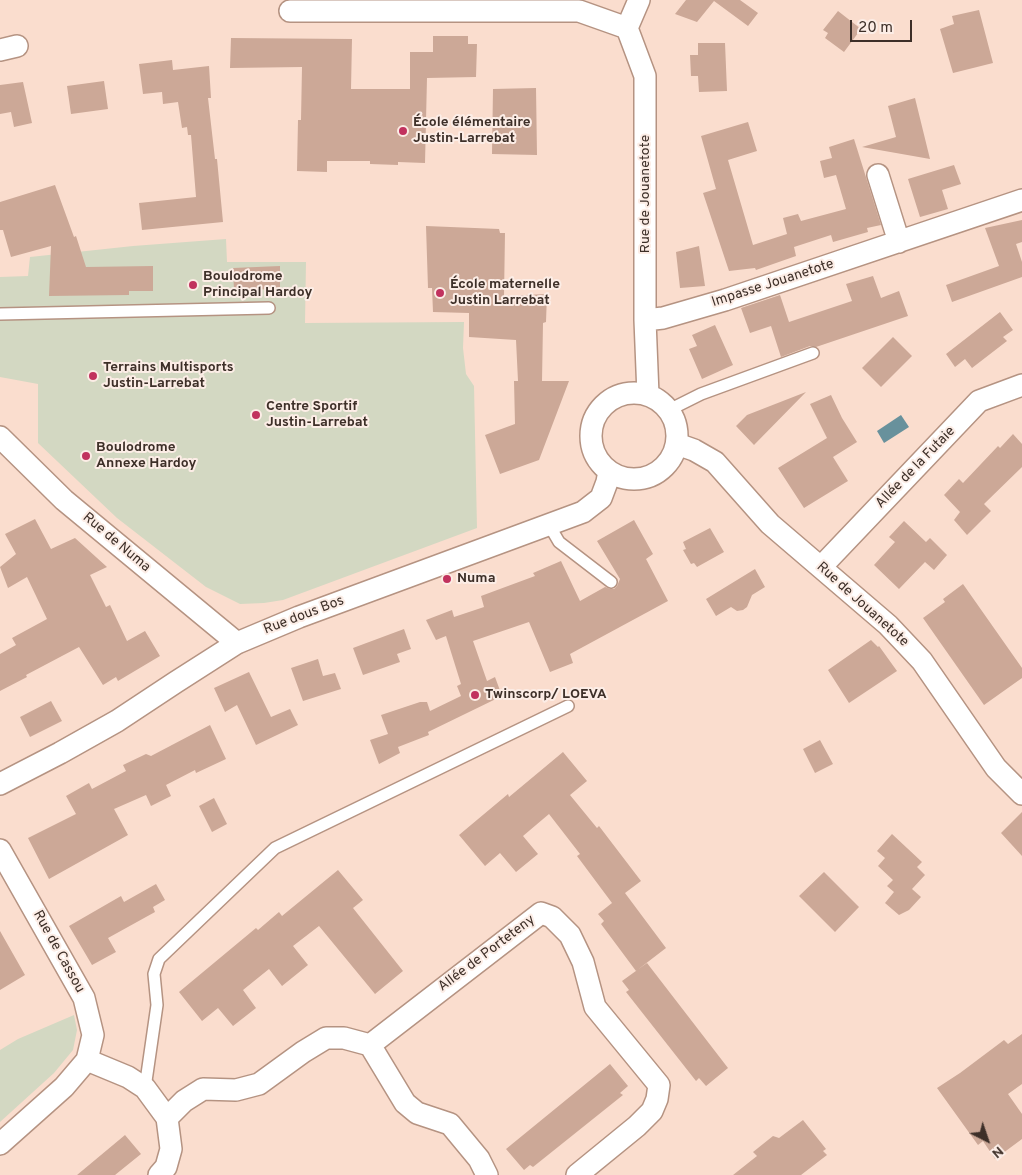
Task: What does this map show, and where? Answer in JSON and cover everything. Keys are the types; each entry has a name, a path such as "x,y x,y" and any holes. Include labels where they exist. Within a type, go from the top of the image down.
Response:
{"street":[{"path":"290,11 481,5 580,11 627,28 639,0"},
{"name":"Rue de Jouanetote","path":"627,28 645,76 645,320 648,395"},
{"path":"878,175 899,242"},
{"name":"Impasse Jouanetote","path":"645,320 663,318 725,300 1022,200"},
{"name":"Allée de la Futaie","path":"821,567 979,401 1022,385"},
{"path":"634,392 648,395 662,402 669,410 677,428 676,444 672,457 662,468 650,476 636,479 622,478 609,471 596,457 591,439 593,420 604,404 620,394 634,392"},
{"name":"Rue de Numa","path":"0,437 64,500 237,643"},
{"name":"Rue de Jouanetote","path":"676,444 694,450 715,462 770,524 888,625 922,661 996,768 1022,794"},
{"name":"Rue dous Bos","path":"0,784 117,722 237,643 299,617 583,512 601,498 609,471"},
{"name":"Rue de Cassou","path":"0,850 84,998 93,1035 87,1060 64,1087 0,1144"},
{"name":"Allée de Porteteny","path":"370,1045 541,913 552,917 570,935 583,962 595,1007 659,1085 657,1099 652,1111 637,1126 577,1175"},
{"path":"166,1118 184,1101 202,1089 236,1090 259,1084 326,1038 344,1038 370,1045 394,1088 405,1103 417,1113 450,1124 479,1159 487,1175"},
{"path":"87,1060 128,1077 145,1088 166,1118 171,1149 166,1167 159,1175"}],"lane":[{"path":"0,314 269,308"},
{"path":"669,410 701,394 813,353"},
{"path":"549,525 559,542 611,582"},
{"path":"145,1088 157,1005 154,974 159,959 275,848 568,706"}],"green space":[{"name":"Centre Sportif Justin-Larrebat","path":"226,239 227,262 306,262 305,323 464,322 463,348 466,374 474,386 477,528 283,600 240,604 206,587 117,518 38,443 38,384 0,377 0,277 28,276 30,257 133,246"},
{"path":"74,1015 77,1030 73,1050 54,1073 0,1122 0,1050 18,1039"}],"water":[{"path":"901,415 909,427 884,443 877,431"}],"building":[{"path":"686,0 740,0 758,13 748,26 714,1 697,22 675,14"},
{"path":"979,10 993,63 953,73 940,29 954,24 952,16"},
{"path":"838,11 861,29 844,52 825,38 828,33 823,30"},
{"path":"433,36 468,36 468,44 477,44 476,77 427,78 425,163 398,162 398,165 370,164 370,161 327,161 327,172 297,171 298,120 301,120 302,67 230,68 231,38 352,39 351,89 410,89 410,52 433,52"},
{"path":"698,43 725,43 727,91 699,92 698,76 691,76 690,55 698,55"},
{"path":"172,60 173,70 209,66 211,98 208,98 215,159 217,159 223,222 142,230 139,203 196,197 191,135 188,135 187,127 182,128 178,102 163,104 162,92 143,94 139,64"},
{"path":"104,81 108,109 71,114 67,86"},
{"path":"23,82 32,123 14,127 11,112 0,114 0,85"},
{"path":"536,88 537,155 492,154 493,89"},
{"path":"915,98 930,159 862,147 896,137 888,106"},
{"path":"748,122 757,151 728,160 753,245 787,234 783,218 798,214 801,221 846,209 836,175 824,178 820,161 832,158 829,147 854,139 881,225 867,228 868,232 833,242 831,235 794,247 796,256 756,270 755,268 729,271 703,193 716,189 701,136"},
{"path":"954,165 961,184 942,190 948,209 920,217 908,179"},
{"path":"55,185 74,237 76,236 86,267 153,266 153,291 129,291 129,295 49,296 51,246 11,257 3,230 0,230 0,202"},
{"path":"1022,220 1022,242 1016,244 1022,262 1022,277 952,302 946,285 999,266 985,228"},
{"path":"426,226 499,229 500,233 505,233 504,296 547,294 546,322 543,323 542,381 569,381 539,460 500,474 485,435 515,424 514,381 518,381 516,340 469,337 469,313 433,312 432,288 428,288"},
{"path":"699,246 705,286 680,288 676,252"},
{"path":"280,266 280,289 234,290 233,268"},
{"path":"873,276 881,298 899,291 908,316 816,347 810,346 781,357 771,326 750,333 741,308 780,295 789,322 852,301 846,284"},
{"path":"1000,312 1013,330 1003,337 1007,341 972,368 965,359 955,367 946,354"},
{"path":"715,325 733,365 702,379 689,349 697,346 692,335"},
{"path":"893,337 912,356 881,387 862,368"},
{"path":"806,392 754,445 736,426 747,415"},
{"path":"831,395 842,418 857,442 833,457 848,481 804,508 778,468 827,438 810,404"},
{"path":"1013,434 1022,444 1022,467 984,504 991,511 967,535 954,520 960,512 944,495 959,479 963,483 998,446 1000,448"},
{"path":"35,519 51,549 75,538 107,567 90,575 106,607 110,605 127,641 145,631 160,656 118,681 116,677 103,685 79,647 0,691 0,654 16,645 12,638 47,619 27,577 8,588 0,567 16,554 5,534"},
{"path":"634,520 653,554 646,559 668,601 570,654 573,663 550,672 529,622 473,641 487,681 495,677 502,696 428,732 429,735 398,747 400,753 379,764 370,740 388,734 381,715 420,702 427,702 430,711 461,696 457,686 461,684 446,636 436,640 426,620 452,610 454,617 484,607 481,596 535,576 533,573 561,561 580,601 605,587 614,589 620,579 597,541"},
{"path":"904,521 926,542 930,538 947,555 934,570 925,562 899,589 874,565 895,542 889,537"},
{"path":"710,528 724,552 697,567 694,563 691,564 683,550 686,549 683,542"},
{"path":"755,569 765,587 752,595 747,607 743,610 737,611 731,607 716,616 706,599"},
{"path":"963,584 1022,668 1022,678 984,705 923,618 945,602 943,599"},
{"path":"404,629 411,649 397,654 400,662 363,675 353,648"},
{"path":"871,640 879,646 897,671 849,703 828,670"},
{"path":"318,659 323,676 335,673 341,689 303,701 291,668"},
{"path":"249,672 271,717 290,709 298,725 256,745 237,705 225,712 214,688"},
{"path":"51,701 62,721 30,737 20,717"},
{"path":"210,725 226,759 196,773 195,770 166,785 171,796 151,806 146,795 114,809 128,835 49,879 28,838 76,814 66,796 89,783 92,789 126,771 123,765 146,754 151,756"},
{"path":"820,740 833,764 815,773 803,749"},
{"path":"563,752 587,781 570,795 597,828 599,826 641,881 625,893 666,948 636,971 601,924 604,921 598,914 612,903 577,856 580,854 549,814 523,836 538,854 516,872 500,853 485,866 459,835"},
{"path":"214,798 227,824 212,832 199,806"},
{"path":"1022,812 1022,856 1001,833"},
{"path":"892,834 922,862 917,867 925,875 912,889 921,897 909,910 899,915 885,903 894,892 887,886 893,880 878,866 885,858 877,851"},
{"path":"338,870 363,900 353,908 403,971 375,994 319,926 293,946 308,965 282,986 269,969 243,990 256,1008 233,1026 218,1008 202,1021 179,992 256,928 258,930 279,912 282,916"},
{"path":"824,872 859,907 835,932 799,896"},
{"path":"156,884 165,900 153,907 155,912 108,938 116,952 92,965 69,926 121,896 124,902"},
{"path":"0,931 25,975 0,990"},
{"path":"647,963 728,1068 706,1086 699,1078 696,1081 626,992 629,990 622,981"},
{"path":"1022,1034 1022,1084 1008,1094 1022,1114 1022,1139 995,1159 983,1141 978,1145 937,1088 1004,1040 1008,1044"},
{"path":"610,1064 628,1086 620,1093 623,1095 533,1167 530,1165 524,1170 506,1149"},
{"path":"803,1120 826,1149 823,1151 827,1155 801,1175 733,1175 757,1156 753,1152 773,1136 779,1138"},
{"path":"125,1135 141,1154 115,1175 77,1175"}],"place":[{"name":"École élémentaire Justin-Larrebat","path":"403,131"},
{"name":"Boulodrome Principal Hardoy","path":"193,285"},
{"name":"École maternelle Justin Larrebat","path":"440,293"},
{"name":"Terrains Multisports Justin-Larrebat","path":"93,376"},
{"name":"Centre Sportif Justin-Larrebat","path":"256,415"},
{"name":"Boulodrome Annexe Hardoy","path":"86,456"},
{"name":"Numa","path":"447,579"},
{"name":"Twinscorp/ LOEVA","path":"475,695"}]}
